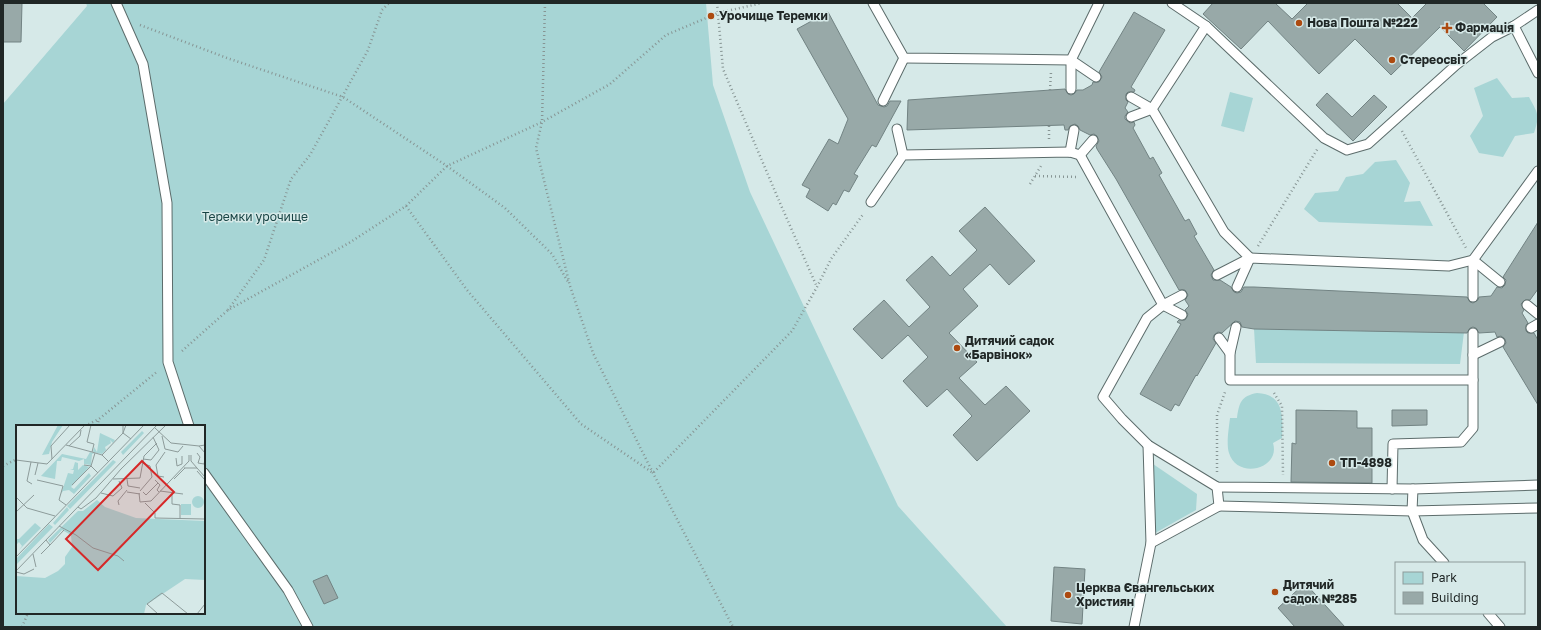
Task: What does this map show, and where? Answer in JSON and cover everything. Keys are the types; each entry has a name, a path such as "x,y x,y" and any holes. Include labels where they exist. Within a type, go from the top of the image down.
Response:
{"lane":[{"path":"116,3 143,64 167,203 168,362 189,425"},
{"path":"874,3 904,58"},
{"path":"1071,89 1071,60 1099,3"},
{"path":"1172,3 1206,26 1324,138 1347,150 1368,144 1456,65 1492,38 1538,10"},
{"path":"1131,117 1152,109 1206,26"},
{"path":"1514,26 1538,73"},
{"path":"904,58 1071,60 1096,77"},
{"path":"883,101 904,58"},
{"path":"1131,97 1152,109 1224,232 1250,258"},
{"path":"871,202 903,155 897,129"},
{"path":"1070,152 1074,130"},
{"path":"1080,155 1093,140"},
{"path":"903,155 1070,152 1080,155 1163,305 1182,315"},
{"path":"1473,297 1473,260 1538,171"},
{"path":"1237,287 1250,258"},
{"path":"1217,275 1250,258 1449,266 1473,260"},
{"path":"1473,260 1500,282"},
{"path":"1182,295 1163,305 1147,318 1103,397 1148,445 1217,487 1413,489 1538,485"},
{"path":"1527,305 1538,314"},
{"path":"1236,327 1230,353 1230,380 1473,380"},
{"path":"1392,489 1393,444 1461,442 1473,428 1473,333"},
{"path":"1219,338 1230,353"},
{"path":"1473,355 1500,342"},
{"path":"1134,627 1151,543 1148,445"},
{"path":"205,474 288,590 308,627"},
{"path":"1217,487 1219,506"},
{"path":"1413,489 1412,511 1423,540 1443,562"},
{"path":"1151,543 1219,506 1412,511 1538,508"},
{"path":"1489,614 1500,627"}],"path":[{"path":"228,310 264,260 291,179 310,155 343,97 368,50 382,10 389,3"},
{"path":"545,3 542,122 536,148 570,286 593,353 733,627"},
{"path":"717,3 723,68 818,287"},
{"path":"87,425 99,419 228,310 349,242 406,206 447,166 542,122 610,84 666,35 718,13 762,3"},
{"path":"123,19 227,58 343,97 447,166 505,208 552,254 570,286"},
{"path":"1396,119 1473,260"},
{"path":"1250,258 1324,138"},
{"path":"1035,176 1092,177"},
{"path":"653,473 792,331 832,260 871,202"},
{"path":"406,206 468,290 581,424 653,473"},
{"path":"1217,487 1217,415 1230,379"},
{"path":"1262,380 1273,391 1282,406 1283,488"},
{"path":"97,425 99,419"},
{"path":"3,466 16,460"},
{"path":"23,626 28,614"}],"green space":[{"name":"Теремки урочище","path":"86,3 706,3 713,85 750,192 898,506 1007,627 3,627 3,104 87,6"},
{"path":"1497,78 1512,98 1529,97 1537,114 1537,122 1534,133 1515,136 1503,157 1479,153 1470,136 1483,116 1474,88"},
{"path":"1230,92 1253,98 1244,132 1221,126"},
{"path":"1396,160 1410,183 1404,202 1420,201 1433,226 1319,222 1304,209 1315,193 1338,191 1346,177 1363,174 1375,162"},
{"path":"1254,329 1464,332 1460,364 1256,363"},
{"path":"1257,393 1266,394 1277,402 1282,414 1282,438 1273,443 1274,452 1271,459 1265,465 1249,469 1240,466 1234,461 1229,453 1228,431 1230,418 1237,418 1240,404 1244,398"},
{"path":"1153,464 1197,494 1196,510 1155,533"}],"building":[{"path":"3,3 22,3 21,42 3,42"},
{"path":"1213,3 1275,3 1292,19 1308,3 1397,3 1412,18 1427,3 1483,3 1497,17 1464,51 1440,27 1391,75 1355,39 1319,74 1268,21 1241,49 1203,14"},
{"path":"828,12 878,105 884,107 887,106 890,101 901,101 876,147 872,145 854,174 858,176 849,192 844,190 836,205 833,203 828,211 806,197 810,189 802,185 829,139 838,144 848,119 797,29"},
{"path":"1134,12 1165,30 1131,87 1135,90 1134,92 1128,92 1126,94 1126,100 1128,102 1125,108 1128,112 1125,119 1130,123 1134,122 1135,125 1133,128 1150,159 1153,157 1162,173 1159,175 1185,221 1189,219 1197,234 1194,236 1214,270 1211,275 1213,280 1220,280 1237,293 1241,292 1244,287 1254,287 1467,297 1470,302 1473,303 1478,300 1479,297 1491,296 1497,287 1502,288 1505,285 1506,280 1503,277 1538,222 1538,289 1530,300 1525,300 1521,304 1524,310 1522,313 1528,323 1526,325 1526,331 1528,333 1534,333 1538,340 1538,405 1503,347 1506,343 1505,339 1501,336 1497,337 1495,332 1479,333 1476,328 1473,327 1470,328 1467,333 1254,329 1242,327 1240,322 1235,321 1222,333 1218,332 1214,335 1213,339 1216,343 1179,406 1175,404 1171,411 1140,394 1181,324 1177,322 1179,320 1185,320 1187,317 1188,314 1185,310 1189,306 1185,300 1188,295 1185,290 1179,290 1116,179 1097,149 1096,146 1099,141 1097,136 1094,134 1090,135 1080,130 1075,124 1070,126 1068,130 1065,130 1064,125 907,130 908,100 1065,89 1068,94 1071,95 1077,90 1083,90 1092,85 1093,82 1099,82 1102,77 1099,72"},
{"path":"1327,93 1352,117 1374,95 1387,107 1353,141 1316,105"},
{"path":"985,207 1035,261 1009,285 990,264 963,289 978,306 949,333 977,362 959,378 985,405 1006,386 1030,411 977,461 953,435 972,416 947,389 927,407 903,381 928,357 908,335 882,359 853,329 884,300 909,327 930,307 906,280 932,256 950,276 977,250 959,231"},
{"name":"ТП-4898","path":"1296,410 1357,411 1357,428 1372,428 1372,483 1291,482 1292,443 1296,444"},
{"path":"1392,410 1427,410 1427,425 1392,426"},
{"name":"Церква Євангельських Християн","path":"1054,567 1085,569 1082,624 1051,621"},
{"path":"327,575 338,598 324,604 313,581"},
{"path":"1305,583 1345,627 1295,627 1278,608"}],"place":[{"name":"Урочище Теремки","path":"711,16"},
{"name":"Нова Пошта №222","path":"1299,23"},
{"name":"Фармація","path":"1447,28"},
{"name":"Стереосвіт","path":"1392,60"},
{"name":"Дитячий садок «Барвінок»","path":"957,348"},
{"name":"ТП-4898","path":"1332,463"},
{"name":"Дитячий садок №285","path":"1275,592"},
{"name":"Церква Євангельських Християн","path":"1068,595"}]}
